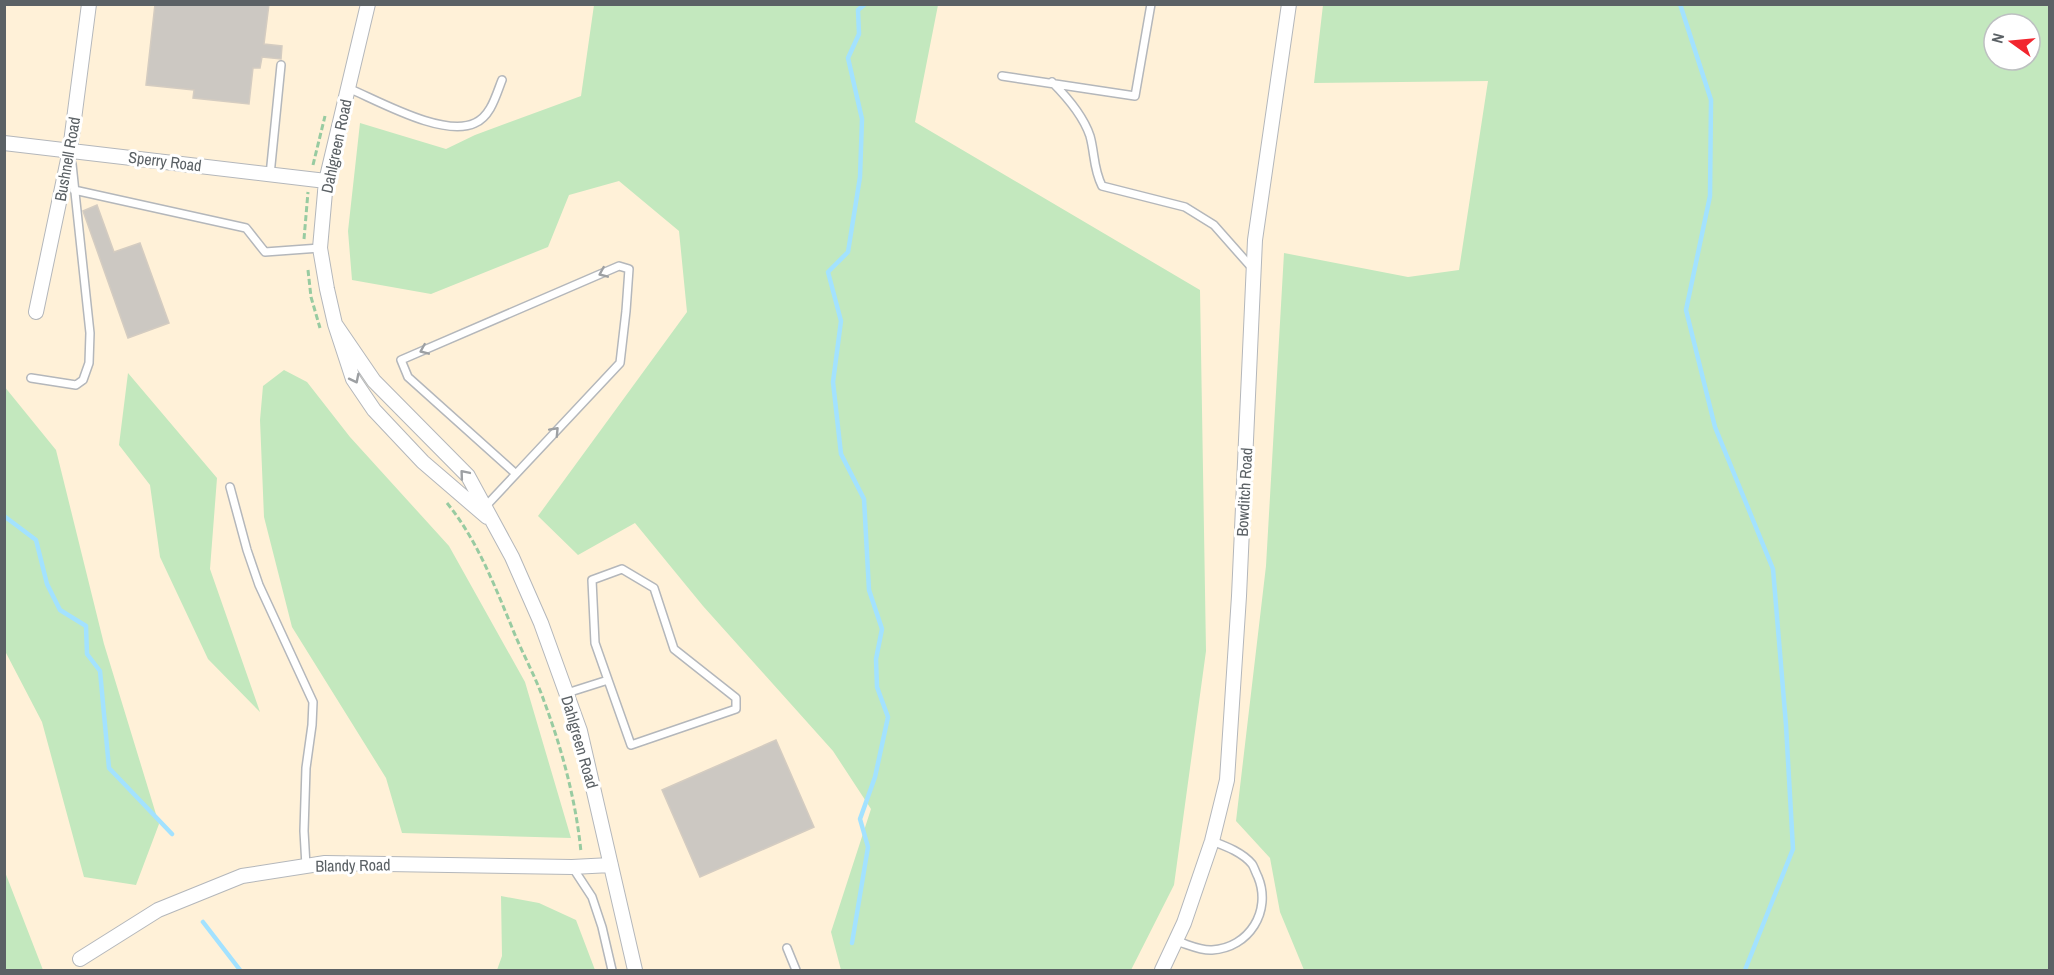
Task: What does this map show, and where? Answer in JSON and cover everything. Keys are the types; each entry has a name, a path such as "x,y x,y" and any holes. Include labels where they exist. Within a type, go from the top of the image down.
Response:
{"street":[{"name":"Bushnell Road","path":"36,312 70,150 89,4"},
{"name":"Dahlgreen Road","path":"368,4 326,181 320,248 335,324 354,379 374,410 423,462 495,524"},
{"name":"Bowditch Road","path":"1162,970 1184,923 1212,841 1227,780 1239,596 1255,240 1289,4"},
{"name":"Sperry Road","path":"4,143 326,181"},
{"name":"Dahlgreen Road","path":"335,324 374,381 468,476 512,557 541,623 580,731 635,970"},
{"name":"Blandy Road","path":"80,959 158,910 242,876 325,863 572,867 611,865"}],"lane":[{"path":"1002,76 1135,96 1151,4"},
{"path":"270,174 281,65"},
{"path":"348,88 425,121 455,128 477,123 491,107 502,80"},
{"path":"1052,82 1071,101 1089,135 1095,172 1102,186 1185,207 1214,225 1254,270"},
{"path":"31,378 76,385 83,380 89,363 90,333 70,150"},
{"path":"74,190 246,228 265,252 320,248"},
{"path":"485,507 620,363 629,269 619,266 401,360 408,377 515,473"},
{"path":"230,487 247,550 260,585 313,702 306,768 304,831 306,866"},
{"path":"622,569 654,588 674,649 736,698 736,709 631,745 608,680 595,643 592,580 622,569"},
{"path":"567,693 608,680"},
{"path":"1176,941 1210,951 1233,946 1251,932 1260,911 1262,887 1252,864 1231,849 1212,841"},
{"path":"572,867 592,897 612,970"},
{"path":"787,948 796,970"}],"shaded area":[{"path":"5,5 2049,5 2049,970 5,970"}],"green space":[{"path":"594,5 938,5 915,122 1200,290 1206,651 1174,885 1131,970 841,970 831,932 871,809 833,751 703,606 635,523 578,555 538,516 687,312 679,231 619,181 569,195 548,247 431,294 352,280 348,231 360,123 446,149 475,135 581,96"},
{"path":"1323,5 2049,5 2049,970 1304,970 1280,912 1270,858 1236,821 1266,566 1284,253 1408,277 1459,270 1488,81 1314,83"},
{"path":"284,370 307,382 350,437 449,546 525,682 571,838 402,833 386,778 292,627 264,517 260,420 263,386"},
{"path":"128,373 217,478 210,569 260,712 208,659 160,557 150,485 119,445"},
{"path":"4,386 56,450 104,644 159,824 136,885 84,877 42,722 5,651"},
{"path":"5,872 43,970 5,970"},
{"path":"501,896 539,903 576,920 595,970 497,970 502,956"}],"building":[{"path":"155,4 269,4 264,44 282,46 281,59 262,57 260,68 253,68 249,104 193,98 194,90 146,85"},
{"path":"97,205 114,252 140,243 169,323 128,338 83,211"},
{"path":"776,740 814,827 700,877 662,790"}],"waterway":[{"path":"852,943 868,847 860,819 875,777 888,717 877,687 876,659 882,629 869,590 864,499 841,454 833,382 841,321 828,272 848,252 860,177 862,119 848,58 859,34 858,10 865,4"},
{"path":"1680,4 1711,100 1710,196 1686,310 1715,427 1773,569 1786,725 1793,849 1745,970"},
{"path":"4,516 36,540 47,584 60,610 86,626 87,654 100,671 109,768 172,834"},
{"path":"203,922 240,970"}]}
